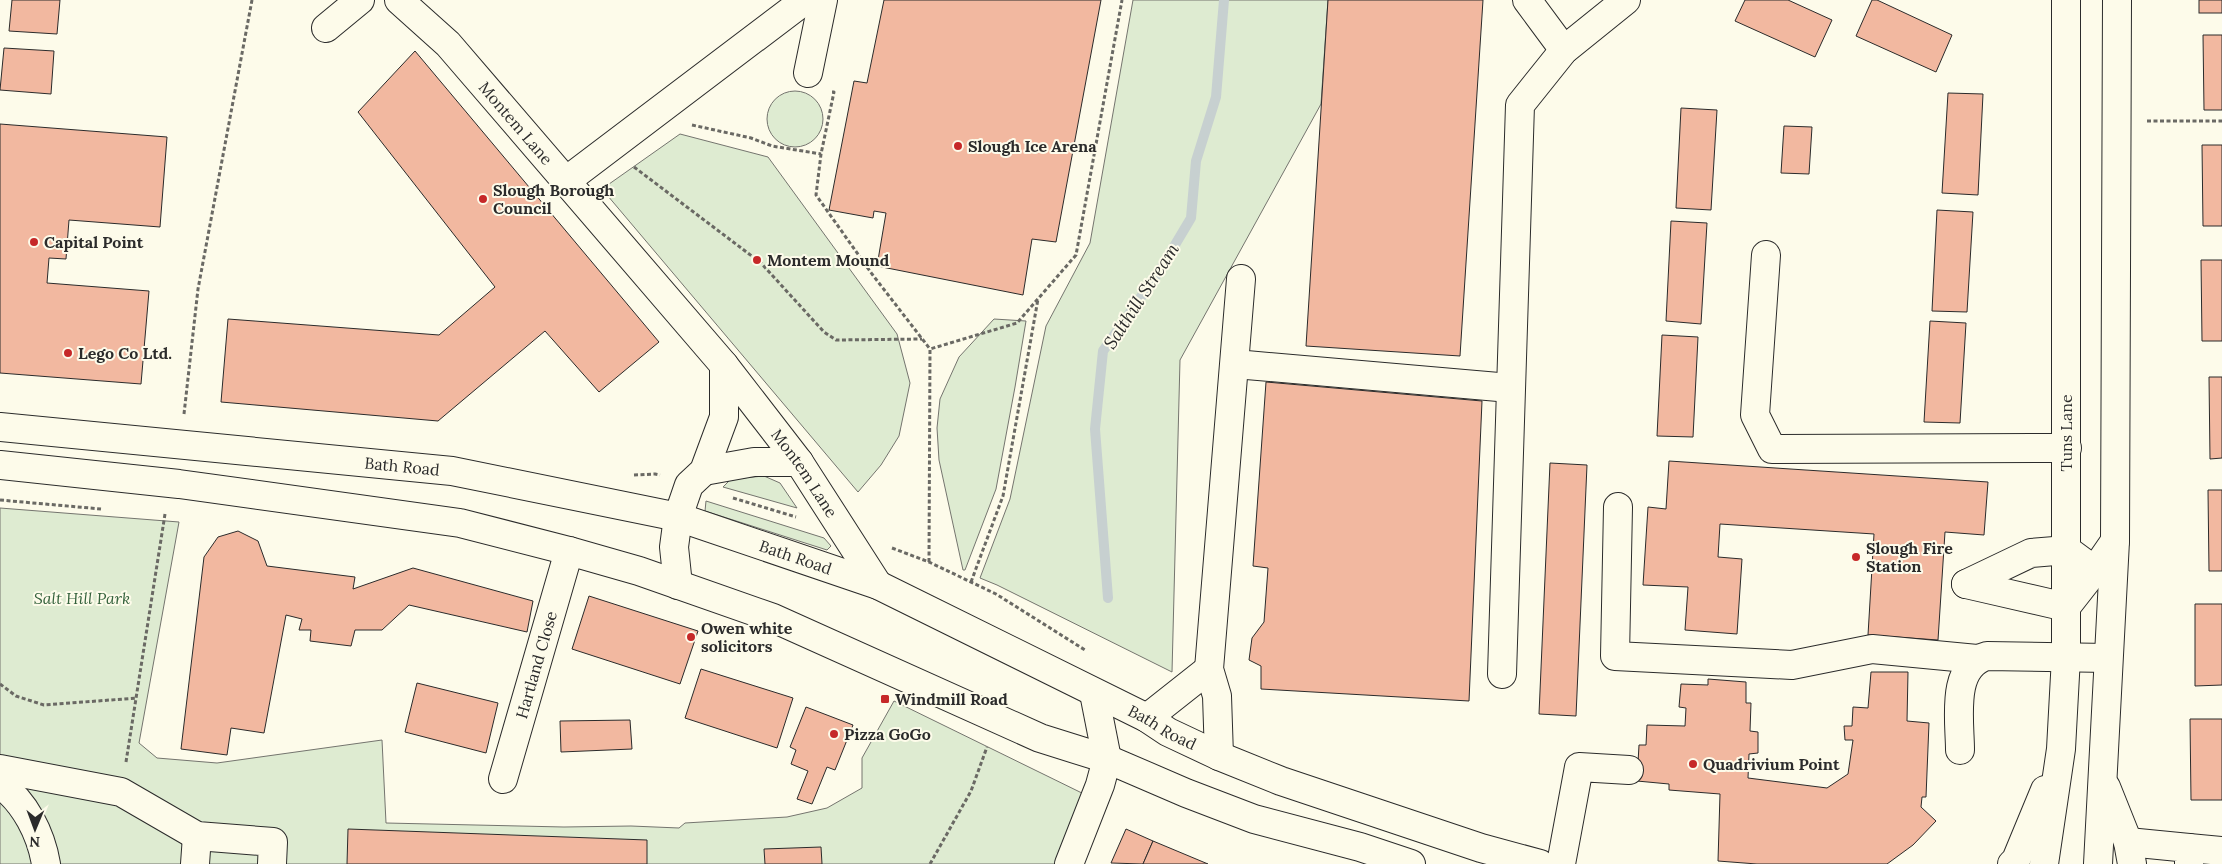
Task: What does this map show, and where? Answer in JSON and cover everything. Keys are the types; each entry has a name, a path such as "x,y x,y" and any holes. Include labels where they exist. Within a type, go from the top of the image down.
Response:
{"main road":[{"path":"326,28 360,0"},
{"name":"Montem Lane","path":"399,0 448,44 724,365 799,462 878,585"},
{"path":"566,181 805,0"},
{"path":"808,73 823,0"},
{"path":"1528,0 1564,50"},
{"path":"1502,674 1520,105 1564,50 1626,0"},
{"name":"Tuns Lane","path":"2044,864 2061,750 2066,657 2066,0"},
{"path":"2098,864 2108,658 2104,579 2115,541 2118,0"},
{"path":"1766,255 1756,415 1772,449 2066,448"},
{"path":"1219,756 1217,696 1210,669 1235,364 1240,279"},
{"path":"1235,364 1510,388"},
{"path":"678,585 674,547 678,517 724,417 724,365"},
{"name":"Bath Road","path":"0,427 452,471 678,517 878,585 1147,718 1168,732 1219,756 1281,781 1373,811 1481,856 1540,864"},
{"path":"696,478 754,462 799,462"},
{"path":"0,465 170,484 460,523 569,552 678,585 773,618 1040,738 1107,759 1186,793 1254,819 1360,847 1412,864"},
{"path":"1618,507 1615,656 1792,665 1872,649 1977,659 1987,656 2108,658"},
{"path":"2067,550 2104,579 2066,607 1966,584 2030,553 2067,550"},
{"name":"Hartland Close","path":"503,779 569,552"},
{"path":"1960,750 1961,687 1964,676 1977,659"},
{"path":"1147,718 1210,669"},
{"path":"1069,864 1100,785 1107,759 1094,693"},
{"path":"2012,864 2016,860 2061,750"},
{"path":"1561,864 1579,767 1629,770"},
{"path":"0,769 121,792 197,836 273,842 272,864"},
{"path":"2102,779 2130,853 2189,856 2222,851"},
{"path":"0,784 12,792 31,820 43,847 46,864"},
{"path":"1360,847 1373,811"},
{"path":"196,864 197,836"}],"path":[{"path":"179,443 198,289 252,0"},
{"path":"930,349 1017,323 1076,255 1122,0"},
{"path":"808,73 804,85 834,92 821,154 816,196 872,274 930,349 929,562"},
{"path":"650,116 751,138 772,146 821,154"},
{"path":"2116,121 2222,121"},
{"path":"602,154 628,162 754,258 824,332 836,340 922,339"},
{"path":"971,582 1003,496 1038,298"},
{"path":"696,478 798,517"},
{"path":"121,792 170,484"},
{"path":"886,546 929,562 1004,599 1092,655"},
{"path":"0,684 16,696 44,705 137,698"},
{"path":"930,864 970,791 987,746"}],"green space":[{"path":"1133,0 1328,0 1321,104 1180,360 1172,672 980,578 1010,499 1046,326 1090,243"},
{"path":"789,91 801,91 811,95 819,103 823,119 819,135 811,143 801,147 789,147 779,143 771,135 767,125 767,113 771,103 779,95"},
{"path":"680,134 768,157 897,334 910,383 899,436 881,465 858,492 602,189"},
{"path":"994,319 1026,321 996,489 965,570 963,570 939,460 937,428 940,399 959,357"},
{"path":"764,476 780,483 797,508 723,487 731,479"},
{"path":"706,501 824,538 831,546 827,550 705,511"},
{"name":"Salt Hill Park","path":"0,508 179,522 139,743 157,758 217,763 382,740 386,823 679,828 685,823 787,817 827,808 862,788 862,758 894,701 1088,796 1056,864 0,864"}],"building":[{"path":"12,0 60,0 57,34 9,31"},
{"name":"Slough Ice Arena","path":"884,0 1101,0 1056,242 1032,239 1023,295 877,266 886,213 874,211 873,218 829,210 854,81 867,83"},
{"path":"1328,0 1483,0 1460,356 1306,346"},
{"path":"1745,0 1788,0 1832,20 1815,57 1735,21"},
{"path":"1872,0 1877,0 1952,35 1936,72 1856,36"},
{"path":"2199,0 2222,0 2222,13 2199,13"},
{"path":"2203,35 2222,35 2222,110 2204,110"},
{"path":"4,48 54,51 51,94 0,90"},
{"name":"Slough Borough Council","path":"415,51 659,342 599,392 545,331 438,421 221,402 228,319 439,335 495,287 358,112"},
{"path":"1948,93 1983,94 1978,195 1942,193"},
{"path":"1681,108 1717,110 1711,210 1676,208"},
{"name":"Capital Point","path":"0,124 167,137 160,227 69,220 66,259 49,258 47,283 149,291 141,384 0,373"},
{"path":"1784,126 1812,127 1809,174 1781,173"},
{"path":"2202,145 2222,145 2222,226 2203,226"},
{"path":"1937,210 1973,212 1967,312 1932,311"},
{"path":"1671,221 1707,223 1701,324 1666,321"},
{"path":"2201,260 2222,260 2222,341 2202,341"},
{"path":"1930,321 1966,323 1960,423 1924,422"},
{"path":"1662,335 1698,337 1693,437 1657,436"},
{"path":"2209,377 2222,377 2222,458 2210,459"},
{"path":"1266,382 1482,401 1469,701 1261,689 1261,666 1249,660 1252,638 1264,622 1268,568 1253,566"},
{"path":"1669,461 1988,482 1984,535 1945,532 1938,640 1868,635 1874,534 1720,524 1718,557 1742,559 1737,634 1685,630 1688,587 1643,585 1648,507 1666,509"},
{"path":"1550,463 1587,465 1576,716 1539,714"},
{"path":"2208,490 2222,490 2222,571 2209,571"},
{"path":"238,531 258,541 267,566 355,577 353,589 413,568 533,601 527,632 409,605 382,630 355,630 351,646 310,641 311,630 299,630 302,619 286,615 264,733 231,728 227,755 181,749 204,557 218,537"},
{"path":"589,596 698,631 680,684 572,649"},
{"path":"2195,604 2222,604 2222,685 2195,686"},
{"path":"701,669 793,698 777,748 685,718"},
{"name":"Quadrivium Point","path":"1871,672 1908,672 1907,721 1929,723 1926,797 1922,797 1921,807 1936,821 1913,845 1887,864 1757,864 1718,861 1720,794 1669,790 1669,784 1637,781 1639,745 1646,745 1647,725 1685,726 1686,708 1679,707 1681,684 1708,685 1708,679 1746,682 1746,703 1751,703 1750,731 1758,732 1758,753 1749,754 1748,778 1827,788 1848,774 1853,740 1845,740 1844,726 1852,726 1853,707 1868,708"},
{"path":"417,683 498,703 486,753 405,732"},
{"path":"806,707 853,725 835,770 827,767 812,804 797,799 808,771 791,764 796,750 790,747"},
{"path":"2190,719 2222,719 2222,800 2191,800"},
{"path":"630,720 632,749 561,752 560,721"},
{"path":"348,829 647,840 647,864 347,864"},
{"path":"1126,829 1153,841 1143,864 1111,863"},
{"path":"1153,841 1208,864 1143,864"},
{"path":"821,847 822,864 765,864 764,849"}],"waterway":[{"name":"Salthill Stream","path":"1108,598 1095,429 1103,351 1160,270 1191,218 1196,161 1216,97 1224,0"}],"place":[{"name":"Slough Ice Arena","path":"958,146"},
{"name":"Slough Borough Council","path":"483,199"},
{"name":"Capital Point","path":"34,242"},
{"name":"Montem Mound","path":"757,260"},
{"name":"Lego Co Ltd.","path":"68,353"},
{"name":"Slough Fire Station","path":"1856,557"},
{"name":"Owen white solicitors","path":"691,637"},
{"name":"Windmill Road","path":"885,699"},
{"name":"Pizza GoGo","path":"834,734"},
{"name":"Quadrivium Point","path":"1693,764"}]}
